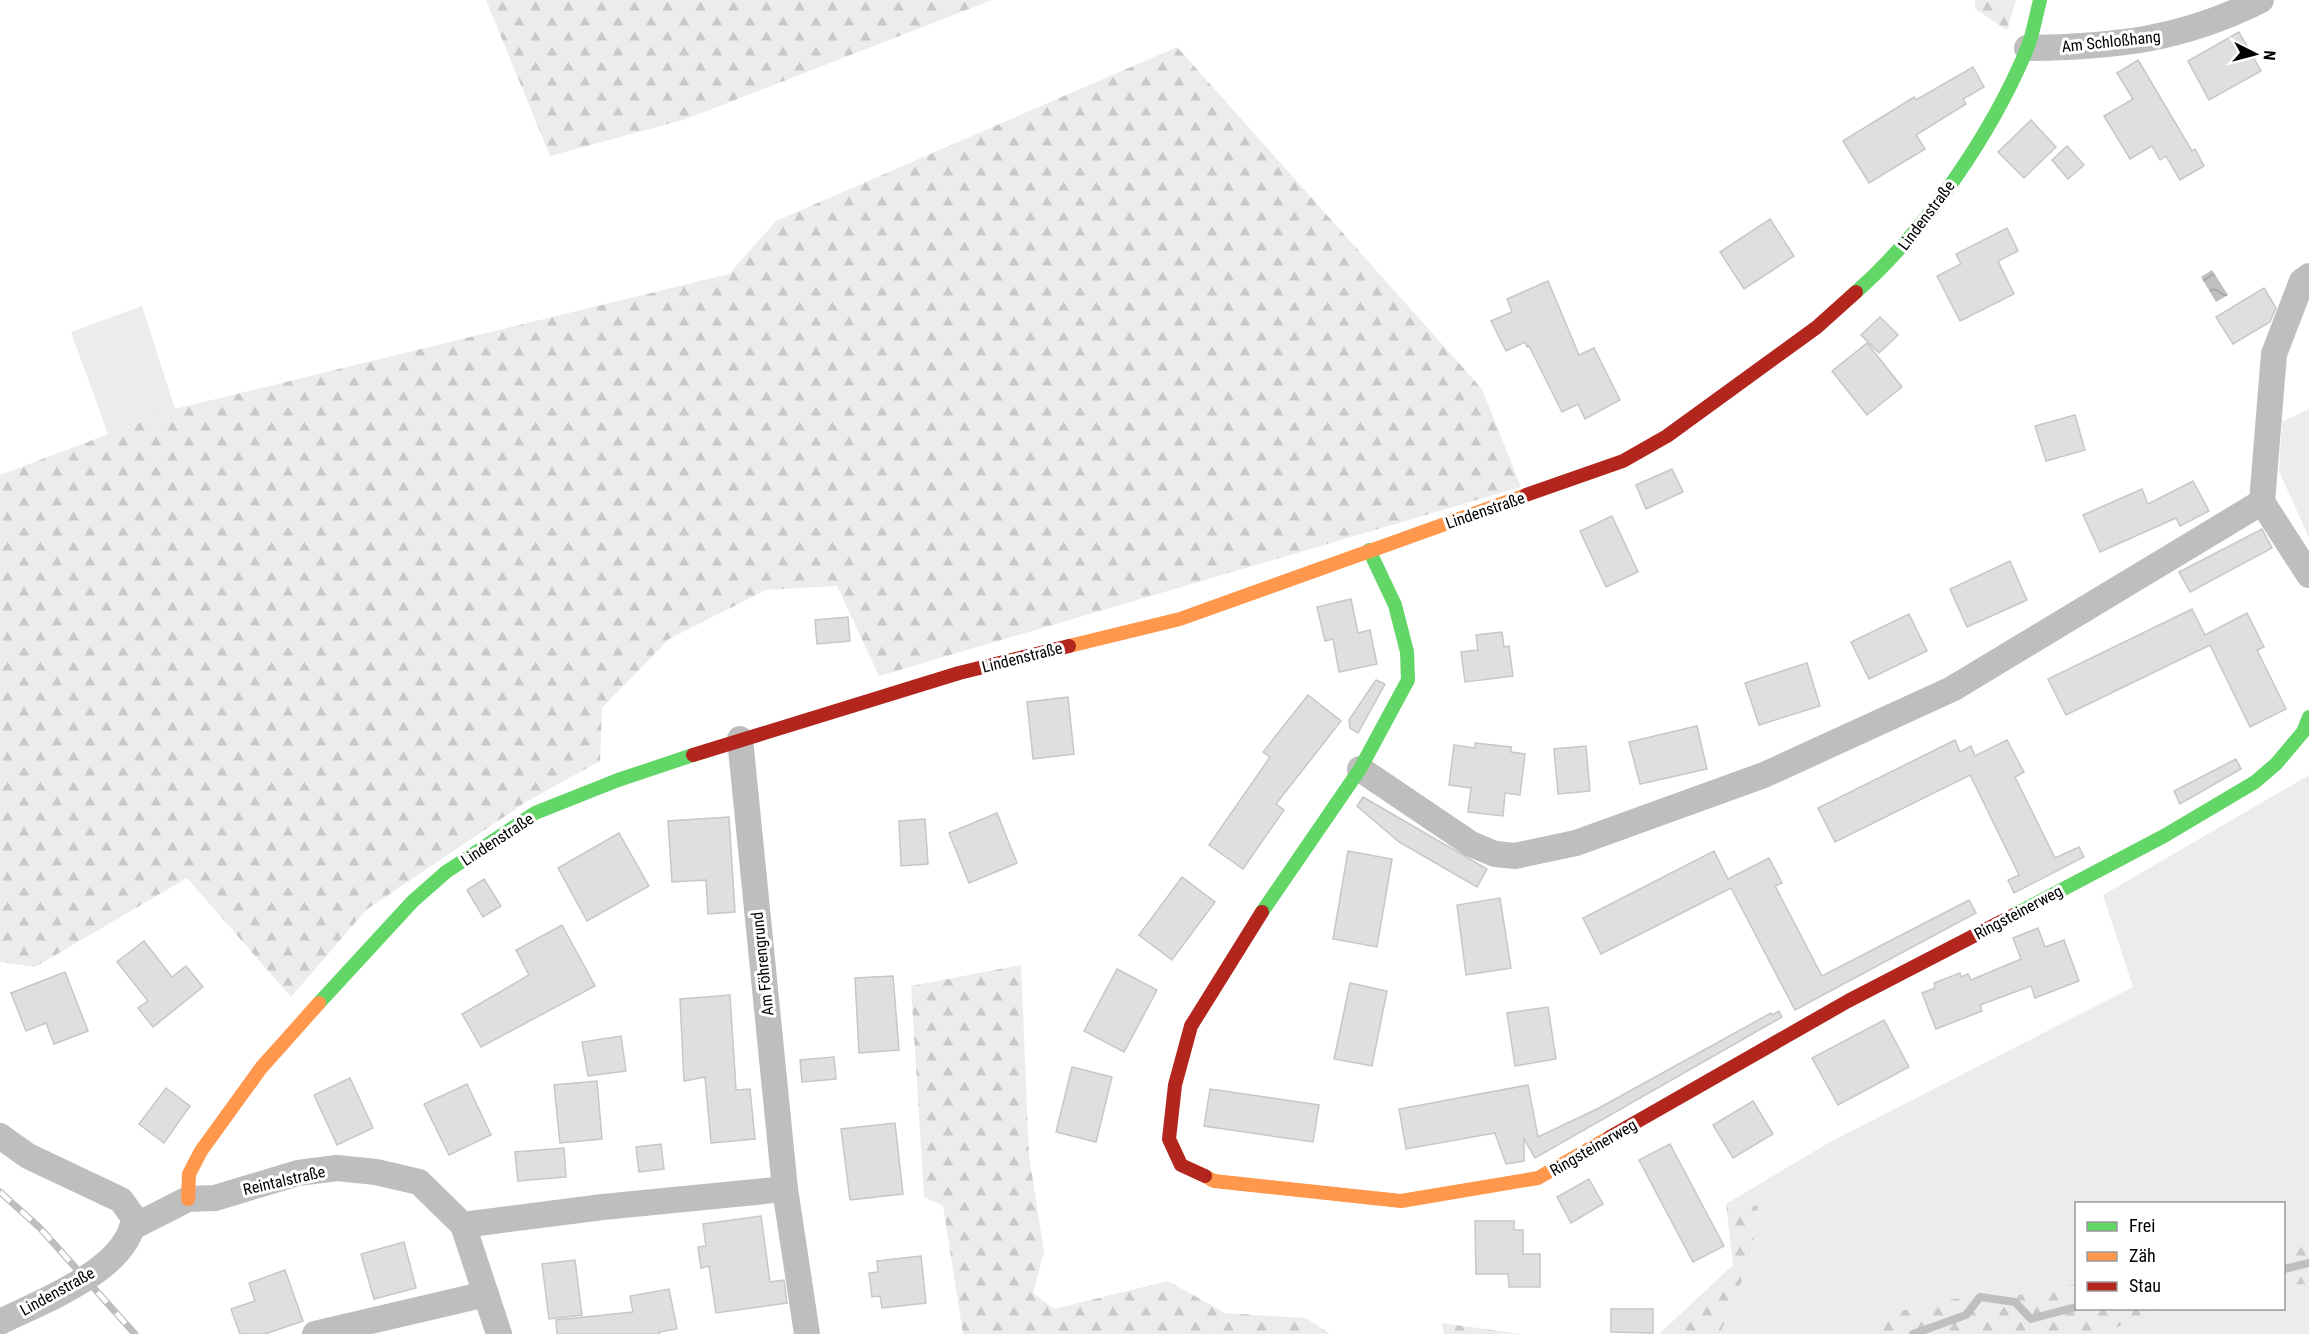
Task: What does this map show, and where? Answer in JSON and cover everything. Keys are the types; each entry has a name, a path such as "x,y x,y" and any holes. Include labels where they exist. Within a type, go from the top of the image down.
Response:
{"street":[{"name":"Lindenstraße","path":"188,1199 189,1174 201,1151 261,1068 368,948 413,901 446,872 535,813 618,780 740,739 959,673 1180,619 1623,461 1667,436 1817,327 1880,271 1910,240 1980,140 2027,48 2040,0"},
{"name":"Am Schloßhang","path":"2027,48 2070,47 2153,39 2221,20 2261,0"},
{"path":"2309,276 2302,281 2274,354 2262,502 2309,575"},
{"path":"1360,769 1471,844 1495,854 1515,856 1576,843 1764,775 1952,689 2262,502"},
{"name":"Ringsteinerweg","path":"1369,550 1395,605 1407,652 1408,680 1360,769 1257,919 1191,1026 1175,1085 1169,1139 1181,1165 1214,1181 1401,1201 1538,1178 1848,1001 2164,836 2255,782 2276,764 2303,732 2309,717"},
{"name":"Am Föhrengrund","path":"740,739 785,1189 807,1334"},
{"path":"0,1136 28,1156 121,1200 134,1218 133,1227"},
{"name":"Reintalstraße","path":"188,1199 215,1198 298,1173 337,1168 376,1172 419,1182 463,1225 499,1334"},
{"path":"463,1225 785,1189"},
{"path":"133,1227 188,1199"},
{"name":"Lindenstraße","path":"0,1322 87,1277 124,1246 133,1227"},
{"path":"315,1334 486,1294"}],"green space":[{"path":"486,0 992,0 686,119 550,156"},
{"path":"1975,0 2016,0 2007,30 1975,9"},
{"path":"1177,47 1482,389 1521,487 879,676 837,586 766,590 669,639 602,708 600,761 526,802 366,910 291,997 187,878 35,967 0,962 0,475 175,409 729,274 776,221"},
{"path":"142,306 175,409 108,434 71,332"},
{"path":"2309,409 2309,538 2279,471 2282,422"},
{"path":"2309,775 2309,1239 2299,1239 2285,1245 2285,1202 2075,1202 2075,1284 2007,1297 1986,1294 1968,1296 1900,1311 1858,1334 1720,1334 1751,1258 1758,1207 1726,1204 1830,1142 2133,987 2103,895"},
{"path":"1021,965 1029,1156 1044,1251 1033,1293 1054,1309 1168,1281 1225,1313 1306,1318 1330,1334 963,1334 943,1206 924,1197 911,986"},
{"path":"1726,1204 1758,1206 1751,1258 1720,1334 1659,1334 1733,1265"},
{"path":"2299,1239 2309,1239 2309,1284 2285,1285 2285,1245"},
{"path":"2075,1284 2075,1310 2158,1310 2144,1314 2103,1334 1858,1334 1900,1311 1968,1296 1986,1294 2007,1297"},
{"path":"2309,1284 2309,1334 2103,1334 2144,1314 2158,1310 2285,1310 2285,1285"},
{"path":"1442,1323 1521,1334 1444,1334"}],"water":[{"path":"2212,270 2228,295 2216,302 2201,277"}],"building":[{"path":"2239,32 2261,71 2209,100 2188,61"},
{"path":"2138,60 2192,151 2195,149 2204,166 2180,180 2166,156 2160,160 2152,146 2130,159 2104,116 2133,99 2117,73"},
{"path":"1973,67 1984,87 1963,99 1966,104 1916,135 1925,149 1869,183 1843,141 1914,97 1916,100"},
{"path":"2031,120 2056,147 2024,178 1998,152"},
{"path":"2067,146 2084,165 2068,179 2052,160"},
{"path":"1770,219 1794,256 1744,289 1720,252"},
{"path":"2007,228 2018,251 1998,261 2014,294 1960,321 1937,276 1961,264 1956,254"},
{"path":"1548,281 1579,355 1594,348 1620,400 1585,419 1578,404 1562,412 1529,346 1527,347 1525,342 1506,351 1491,321 1512,312 1507,299"},
{"path":"2264,288 2276,308 2270,322 2233,344 2216,317"},
{"path":"1880,317 1898,335 1879,353 1861,335"},
{"path":"1867,343 1902,387 1867,415 1832,371"},
{"path":"2075,415 2085,450 2046,461 2035,426"},
{"path":"1672,469 1683,492 1646,509 1636,485"},
{"path":"2193,481 2209,511 2180,526 2176,518 2100,552 2083,515 2142,489 2148,504"},
{"path":"1612,516 1638,572 1606,587 1580,531"},
{"path":"2262,529 2272,548 2190,592 2179,572"},
{"path":"2010,561 2027,600 1967,627 1950,589"},
{"path":"1351,599 1358,633 1370,630 1377,664 1339,672 1333,639 1325,641 1317,607"},
{"path":"2192,609 2205,635 2247,613 2264,647 2257,650 2286,709 2250,727 2210,645 2066,715 2048,679"},
{"path":"1909,614 1927,651 1869,679 1851,642"},
{"path":"848,617 850,641 817,644 815,620"},
{"path":"1502,632 1504,647 1509,646 1513,676 1465,682 1461,652 1478,650 1476,635"},
{"path":"1807,663 1820,706 1759,725 1745,683"},
{"path":"1376,680 1385,684 1358,733 1350,728 1349,720"},
{"path":"1308,695 1341,721 1276,804 1284,810 1243,869 1209,845 1270,757 1263,752"},
{"path":"1068,697 1074,754 1033,759 1027,702"},
{"path":"1697,726 1707,769 1640,784 1629,742"},
{"path":"1955,740 1960,752 1971,746 1975,756 2007,740 2024,772 2015,777 2055,858 2079,847 2084,857 2014,893 2008,880 2019,875 1970,775 1835,842 1818,808"},
{"path":"1475,743 1511,747 1511,752 1525,754 1520,795 1505,793 1503,816 1468,812 1471,788 1449,785 1454,745 1475,748"},
{"path":"1586,746 1590,791 1558,794 1554,749"},
{"path":"2236,759 2241,769 2180,804 2174,791"},
{"path":"1363,797 1487,869 1477,887 1399,842 1357,806"},
{"path":"997,813 1017,863 969,883 949,833"},
{"path":"729,817 735,912 708,914 706,880 672,882 668,821"},
{"path":"925,819 928,864 901,866 899,821"},
{"path":"619,833 649,886 587,921 558,868"},
{"path":"1348,851 1392,859 1377,947 1333,939"},
{"path":"1714,851 1728,879 1769,858 1782,883 1775,886 1822,976 1969,900 1976,913 1795,1010 1731,888 1601,954 1583,918"},
{"path":"1182,877 1215,902 1172,960 1139,935"},
{"path":"484,879 501,906 483,917 467,890"},
{"path":"1500,898 1511,968 1466,975 1457,905"},
{"path":"562,925 595,986 481,1047 462,1014 529,975 516,950"},
{"path":"2038,928 2045,947 2064,940 2079,981 2035,998 2031,986 1980,1005 1982,1011 1936,1029 1922,993 1935,988 1934,983 1960,973 1961,977 1968,974 1971,980 2021,959 2013,938"},
{"path":"144,941 172,977 186,966 203,987 153,1027 138,1008 148,1001 117,962"},
{"path":"1117,969 1157,990 1124,1052 1084,1031"},
{"path":"65,972 88,1031 54,1044 46,1023 26,1031 11,993"},
{"path":"893,976 899,1050 859,1053 855,978"},
{"path":"1350,983 1387,991 1372,1066 1334,1059"},
{"path":"730,995 736,1090 750,1089 755,1139 711,1143 705,1077 684,1081 680,999"},
{"path":"1548,1007 1556,1059 1515,1066 1507,1013"},
{"path":"1779,1011 1782,1017 1535,1158 1524,1139 1524,1161 1506,1164 1495,1133 1406,1149 1399,1109 1528,1085 1538,1137 1599,1108 1771,1013 1772,1015"},
{"path":"1884,1020 1909,1067 1838,1105 1812,1058"},
{"path":"621,1036 626,1071 588,1076 582,1042"},
{"path":"834,1057 836,1079 802,1082 800,1060"},
{"path":"1072,1067 1112,1077 1096,1142 1056,1132"},
{"path":"350,1078 373,1128 337,1145 314,1095"},
{"path":"597,1081 602,1139 560,1143 554,1085"},
{"path":"467,1084 491,1135 449,1155 424,1104"},
{"path":"166,1088 190,1106 164,1143 139,1124"},
{"path":"1210,1089 1319,1105 1313,1142 1204,1126"},
{"path":"1753,1101 1773,1134 1733,1158 1713,1125"},
{"path":"895,1123 903,1194 850,1200 841,1129"},
{"path":"661,1144 664,1169 639,1172 636,1147"},
{"path":"1670,1144 1724,1246 1693,1262 1639,1160"},
{"path":"564,1148 566,1177 518,1181 515,1152"},
{"path":"1589,1179 1603,1204 1571,1223 1557,1197"},
{"path":"761,1216 770,1282 784,1280 787,1303 716,1313 709,1266 701,1268 698,1247 706,1246 703,1224"},
{"path":"1475,1221 1514,1221 1514,1230 1523,1230 1523,1254 1540,1254 1540,1287 1509,1287 1508,1274 1476,1274"},
{"path":"404,1242 416,1288 374,1299 361,1254"},
{"path":"921,1256 926,1303 882,1308 880,1296 872,1297 869,1273 878,1272 877,1261"},
{"path":"575,1260 582,1315 549,1319 542,1264"},
{"path":"285,1270 303,1321 265,1334 240,1334 231,1309 255,1301 249,1283"},
{"path":"669,1289 677,1329 659,1332 660,1334 557,1334 556,1320 633,1312 630,1296"},
{"path":"1611,1309 1653,1309 1653,1333 1611,1332"}],"waterway":[{"path":"2285,1269 2309,1263"},
{"path":"1913,1334 1966,1315 1980,1297 2015,1302 2031,1319 2075,1307"}],"railway":[{"path":"0,1192 40,1228 135,1334"}],"traffic: fast":[{"path":"1856,292 1907,240 1931,211 1976,147 1995,115 2027,49 2040,0"},
{"path":"1262,912 1360,769 1408,680 1407,652 1395,605 1369,550"},
{"path":"2014,915 2164,836 2255,782 2276,764 2303,732 2309,717"},
{"path":"319,1003 413,901 446,872 535,813 618,780 693,755"}],"traffic: slow":[{"path":"1069,646 1180,619 1526,495"},
{"path":"188,1199 189,1174 201,1151 261,1068 319,1003"},
{"path":"1205,1176 1214,1181 1401,1201 1538,1178 1610,1137"}],"traffic: jam":[{"path":"1526,495 1623,461 1667,436 1817,327 1856,292"},
{"path":"693,755 959,673 1069,646"},
{"path":"1205,1176 1181,1165 1169,1139 1175,1085 1191,1026 1262,912"},
{"path":"1610,1137 1848,1001 2014,915"}]}
